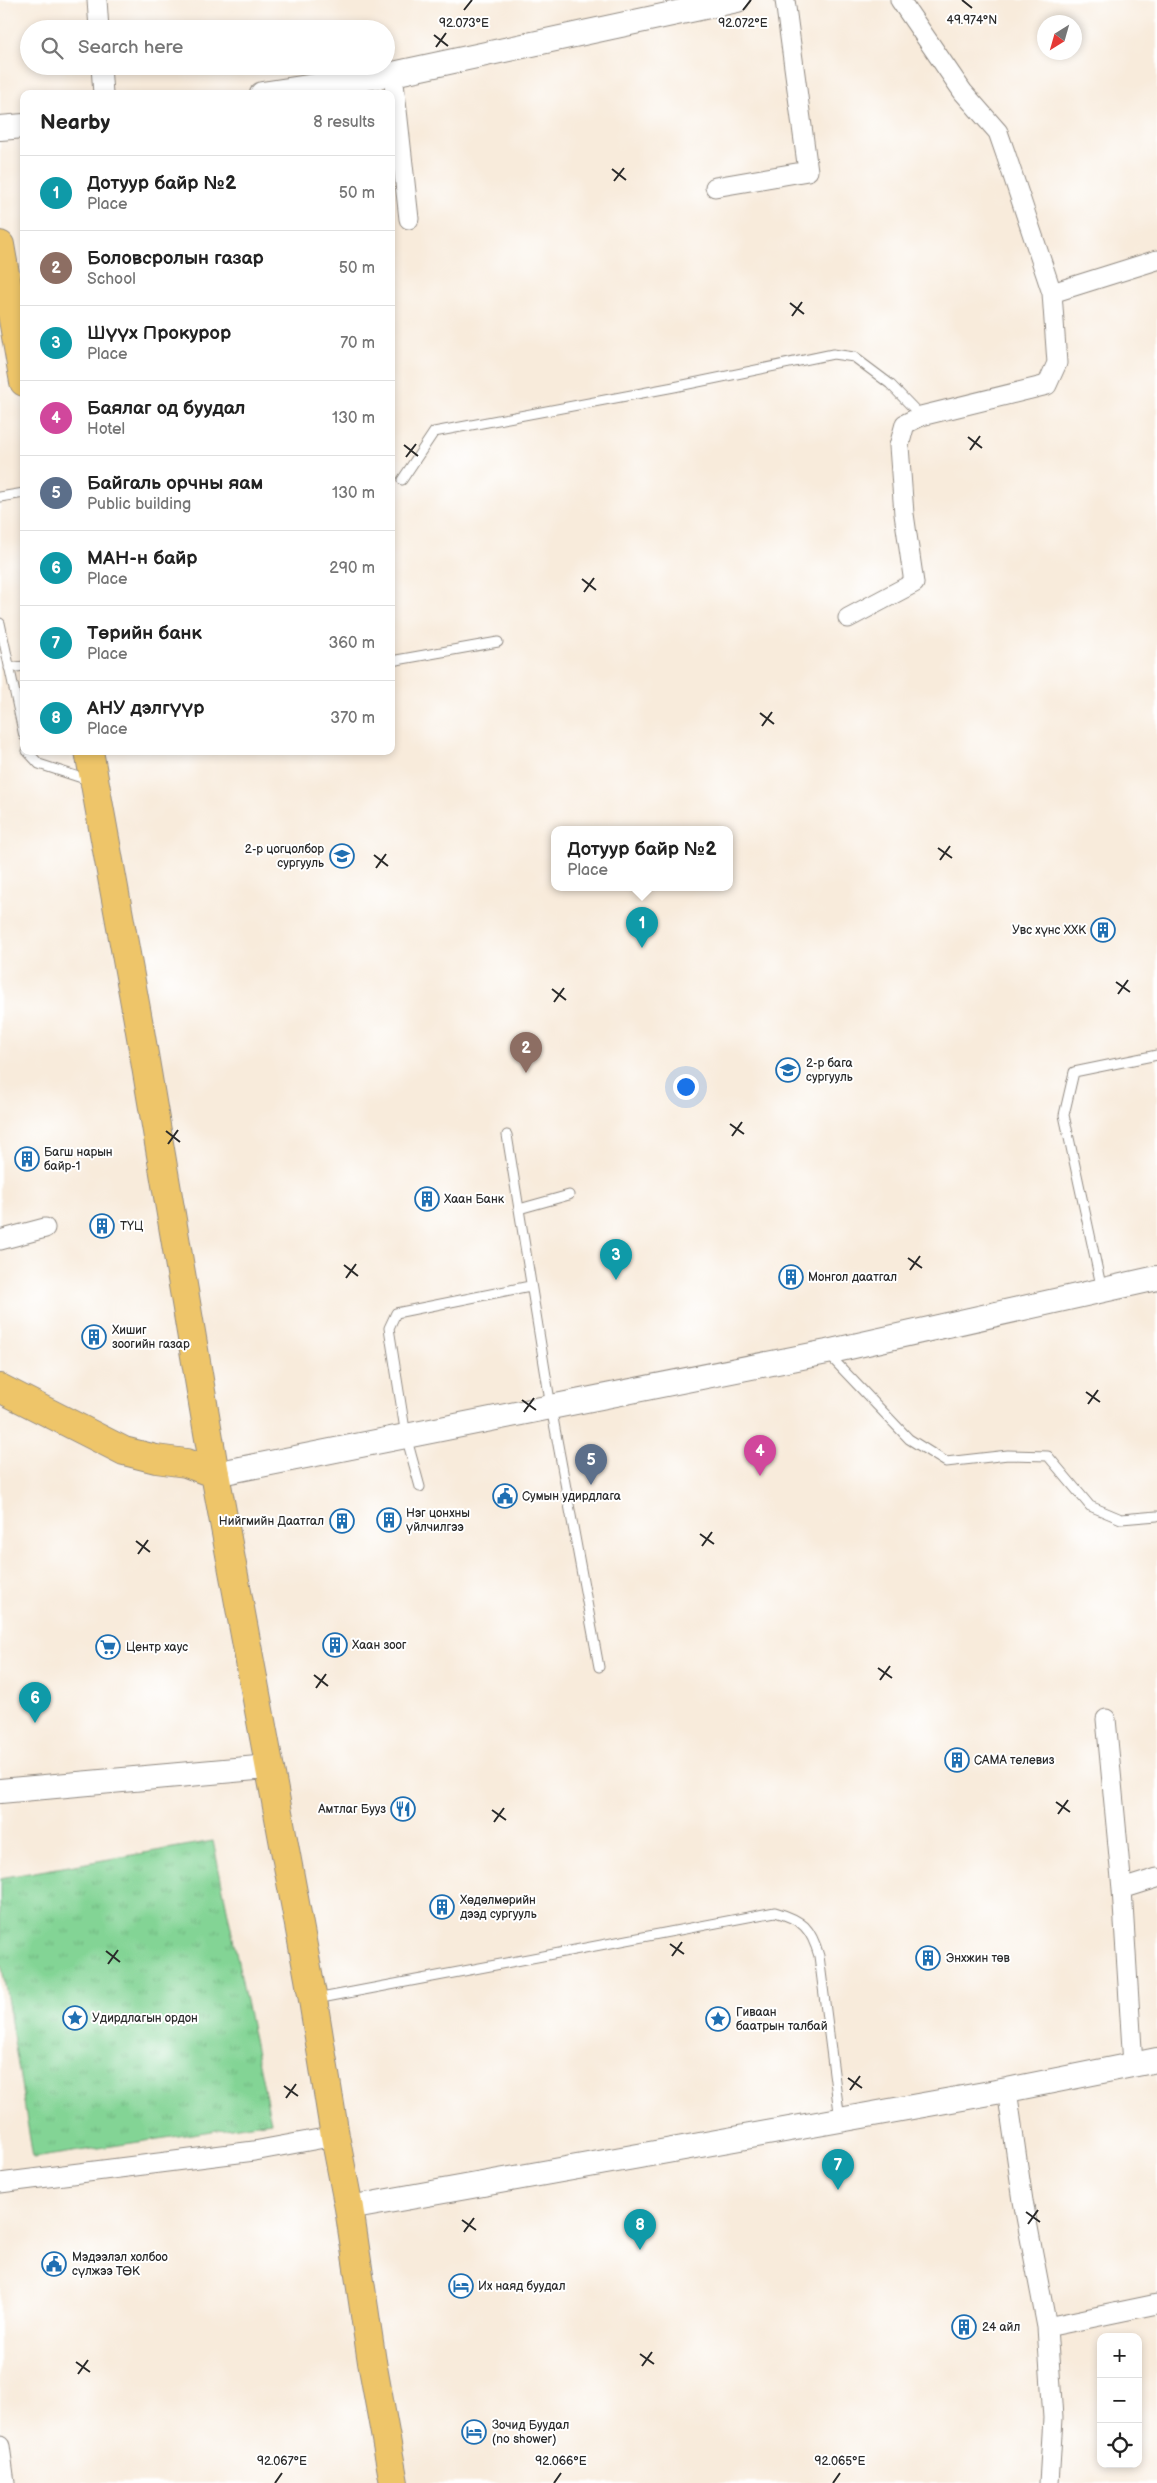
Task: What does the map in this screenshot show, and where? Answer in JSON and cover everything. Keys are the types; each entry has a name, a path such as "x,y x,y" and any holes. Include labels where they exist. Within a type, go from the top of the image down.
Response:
{"main road":[{"path":"0,245 20,359"},
{"path":"90,755 142,1041 215,1474 268,1767 313,2000 335,2136 349,2208 372,2362 394,2483"},
{"path":"0,1388 124,1451 156,1459 186,1463 215,1474"}],"street":[{"path":"97,0 98,20"},
{"path":"395,74 737,0"},
{"path":"716,187 808,171 784,0"},
{"path":"848,618 914,583 904,514 899,446 904,424 921,416 1047,385 1057,363 1052,293 998,132 963,92 900,0"},
{"path":"102,75 103,90"},
{"path":"288,90 386,75"},
{"path":"393,75 395,90"},
{"path":"395,92 409,219"},
{"path":"0,128 20,126"},
{"path":"1052,293 1157,260"},
{"path":"0,1240 45,1228"},
{"path":"215,1474 827,1352 1157,1278"},
{"path":"1106,1719 1122,1890 1133,2065"},
{"path":"0,1791 268,1767"},
{"path":"1122,1890 1157,1878"},
{"path":"349,2208 1007,2090 1157,2060"},
{"path":"1007,2090 1023,2202 1047,2327 1053,2418 1049,2483"},
{"path":"0,2183 254,2151 335,2136"},
{"path":"1047,2327 1157,2304"},
{"path":"0,2446 5,2483"}],"lane":[{"path":"402,480 434,432 674,387 833,354 854,357 890,384 921,416"},
{"path":"0,497 20,494"},
{"path":"0,624 20,717"},
{"path":"395,660 498,642"},
{"path":"10,668 20,667"},
{"path":"31,755 39,764 95,782"},
{"path":"1102,1290 1064,1115 1074,1072 1157,1055"},
{"path":"507,1135 530,1286 598,1667"},
{"path":"519,1210 569,1195"},
{"path":"420,1487 406,1436 389,1328 396,1313 530,1286"},
{"path":"827,1352 909,1439 946,1462 1008,1455 1048,1456 1090,1506 1121,1519 1157,1516"},
{"path":"313,2000 775,1912 796,1918 813,1935 819,1956 840,2120"}],"green space":[{"path":"213,1841 271,2122 33,2158 0,1954 0,1878"}],"place":[{"name":"2-р цогцолбор сургууль","path":"342,856"},
{"name":"Увс хүнс ХХК","path":"1103,930"},
{"name":"Дотуур байр №2","path":"642,948"},
{"name":"2-р бага сургууль","path":"788,1070"},
{"name":"Боловсролын газар","path":"526,1073"},
{"name":"Багш нарын байр-1","path":"27,1159"},
{"name":"Хаан Банк","path":"427,1199"},
{"name":"ТҮЦ","path":"102,1226"},
{"name":"Монгол даатгал","path":"791,1277"},
{"name":"Шүүх Прокурор","path":"616,1280"},
{"name":"Хишиг зоогийн газар","path":"94,1337"},
{"name":"Баялаг од буудал","path":"760,1476"},
{"name":"Байгаль орчны яам","path":"591,1485"},
{"name":"Сумын удирдлага","path":"505,1496"},
{"name":"Нэг цонхны үйлчилгээ","path":"389,1520"},
{"name":"Нийгмийн Даатгал","path":"342,1521"},
{"name":"Хаан зоог","path":"335,1645"},
{"name":"Центр хаус","path":"108,1647"},
{"name":"МАН-н байр","path":"35,1723"},
{"name":"САМА телевиз","path":"957,1760"},
{"name":"Амтлаг Бууз","path":"403,1809"},
{"name":"Хөдөлмөрийн дээд сургууль","path":"442,1907"},
{"name":"Энхжин төв","path":"928,1958"},
{"name":"Удирдлагын ордон","path":"75,2018"},
{"name":"Гиваан баатрын талбай","path":"718,2019"},
{"name":"Төрийн банк","path":"838,2190"},
{"name":"АНУ дэлгүүр","path":"640,2250"},
{"name":"Мэдээлэл холбоо сүлжээ ТӨК","path":"54,2264"},
{"name":"Их наяд буудал","path":"461,2286"},
{"name":"24 айл","path":"964,2327"},
{"name":"Зочид Буудал (no shower)","path":"474,2432"}]}
